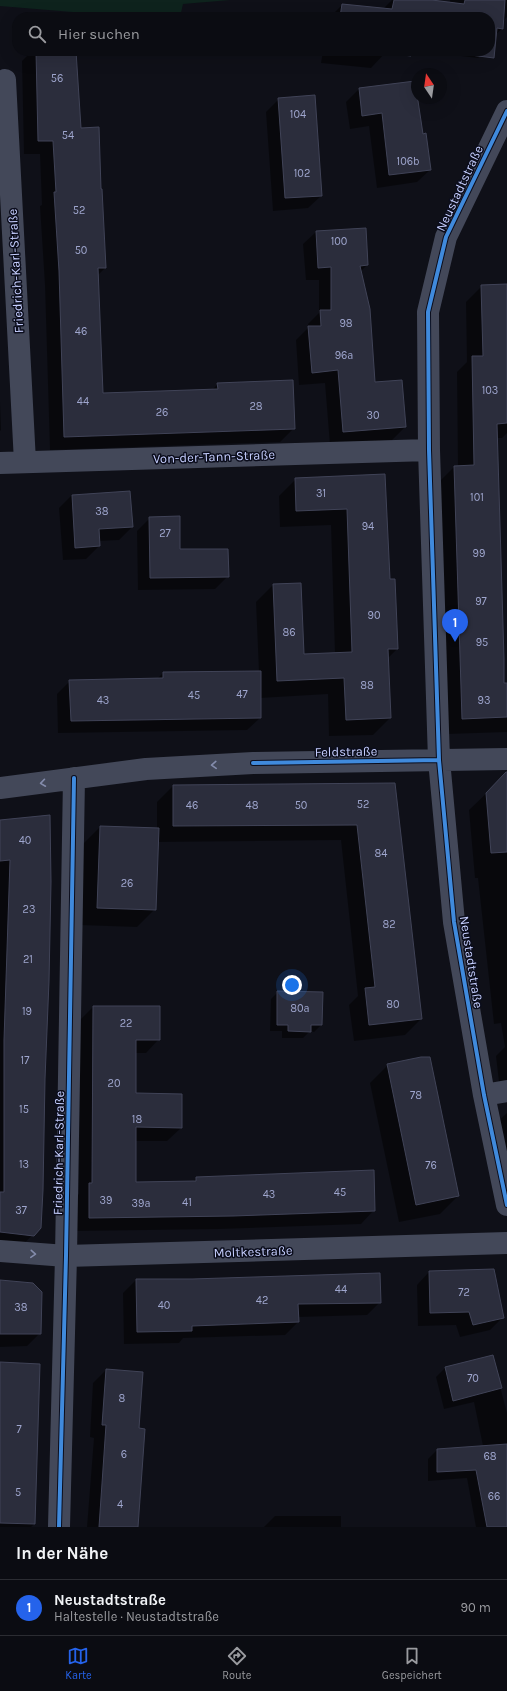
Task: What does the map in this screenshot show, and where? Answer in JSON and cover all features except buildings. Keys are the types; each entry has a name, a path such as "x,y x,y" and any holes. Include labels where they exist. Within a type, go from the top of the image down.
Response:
{"street":[{"name":"Friedrich-Karl-Straße","path":"5,80 25,462"},
{"name":"Neustadtstraße","path":"507,112 446,237 428,312 429,450 439,760 454,922 484,1095 507,1205"},
{"name":"Von-der-Tann-Straße","path":"0,463 429,450"},
{"name":"Feldstraße","path":"0,788 146,769 253,763 507,759"},
{"name":"Friedrich-Karl-Straße","path":"59,1527 66,1256 74,778"},
{"path":"484,1095 507,1091"},
{"name":"Moltkestraße","path":"0,1251 66,1256 507,1243"}],"green space":[{"path":"0,0 230,0 183,4 181,12 73,12 0,6"}],"cycle path":[{"path":"507,111 446,237 428,312 429,450 439,760 454,922 484,1095 507,1205"},
{"path":"253,763 439,760"},
{"path":"59,1527 66,1256 74,778"}],"place":[{"name":"Neustadtstraße","path":"455,642"}]}
